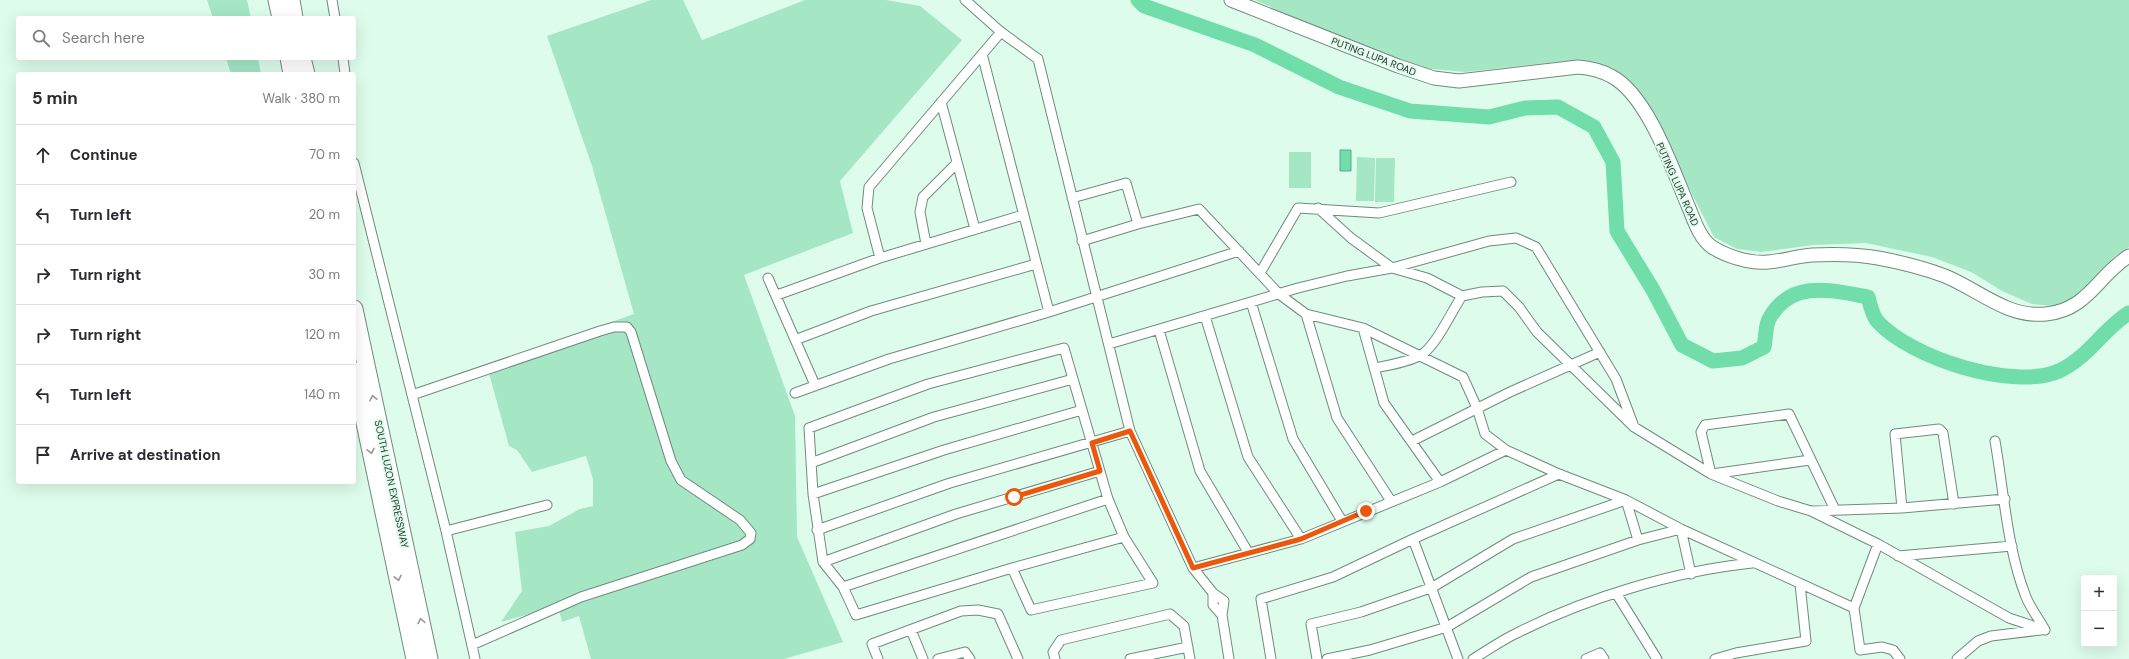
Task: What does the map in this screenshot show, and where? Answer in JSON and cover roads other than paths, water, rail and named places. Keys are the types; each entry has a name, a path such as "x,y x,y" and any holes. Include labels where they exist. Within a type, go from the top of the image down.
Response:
{"highway":[{"path":"277,0 281,16"},
{"path":"290,0 294,16"},
{"path":"289,60 292,72"},
{"path":"302,60 306,72"},
{"name":"SOUTH LUZON EXPRESSWAY","path":"356,318 429,659"},
{"name":"SOUTH LUZON EXPRESSWAY","path":"356,380 415,659"}],"street":[{"path":"332,0 335,16"},
{"path":"966,0 1001,32 1038,59 1130,431 1193,568 1214,593 1224,601 1222,615 1229,659"},
{"name":"PUTING LUPA ROAD","path":"1231,0 1398,66 1434,78 1459,81 1578,67 1596,69 1613,77 1630,92 1647,117 1667,153 1696,227 1710,246 1734,258 1767,262 1791,257 1837,254 1877,258 1944,276 2004,309 2029,315 2063,312 2079,303 2096,288 2120,262 2129,256"},
{"path":"880,258 867,208 869,187 1001,32"},
{"path":"982,54 1049,312"},
{"path":"342,60 345,72"},
{"path":"941,102 975,229"},
{"path":"926,244 920,212 923,197 957,163"},
{"path":"356,172 446,531 475,659"},
{"path":"1260,274 1298,208 1318,208 1379,213 1511,182"},
{"path":"1072,198 1126,183 1138,224"},
{"path":"1318,208 1351,238 1392,268 1427,278 1462,296 1482,292 1503,291 1519,307 1537,332 1572,364 1634,427 1711,474 1778,501 1810,511 1878,544 2009,618 2045,630"},
{"path":"1082,241 1138,224 1199,209 1279,294 1306,314 1363,328 1463,377 1477,408 1485,434 1506,450 1559,474 1626,500 1681,529 1854,608"},
{"path":"777,295 880,258 1023,216"},
{"path":"1109,344 1251,302 1347,276 1392,268 1489,241 1516,238 1536,247 1616,379 1634,427"},
{"path":"795,392 889,359 1049,312 1239,251"},
{"path":"795,340 871,311 1036,264"},
{"path":"768,278 777,295 815,385"},
{"path":"1374,368 1400,364 1421,356 1435,342 1462,296"},
{"path":"1251,302 1293,439 1342,521"},
{"path":"1306,314 1337,418 1391,501"},
{"path":"1205,316 1248,457 1301,539"},
{"path":"412,395 614,326 627,327 631,332 671,462 676,472 681,480 740,520 751,533 750,539 742,545 581,597 472,645"},
{"path":"1363,328 1384,403 1440,482"},
{"path":"1159,330 1200,472 1248,552"},
{"path":"1012,568 1031,610 1153,583 1124,537 1108,499 1064,348 928,384 809,428 813,494 817,530 823,562 843,587 856,615 1012,568 1124,537"},
{"path":"1412,441 1477,408 1600,352"},
{"path":"811,463 934,417 1073,379"},
{"path":"813,494 944,450 1082,410"},
{"path":"1711,474 1701,432 1703,426 1789,414 1792,417 1810,460 1835,510"},
{"path":"1902,508 1895,434 1939,429 1943,433 1954,504"},
{"path":"817,530 950,483 1130,431"},
{"path":"1995,441 2012,546 2027,598 2045,630"},
{"path":"1193,568 1301,539 1440,482 1506,450"},
{"path":"1711,474 1810,460"},
{"path":"823,562 956,514 1100,471"},
{"path":"1271,659 1261,599 1333,577 1413,539 1559,474"},
{"path":"843,587 1108,499"},
{"path":"1810,511 1902,508 2005,499"},
{"path":"1626,500 1638,540"},
{"path":"1317,659 1310,624 1361,612 1433,587 1513,539 1626,500"},
{"path":"446,531 547,504"},
{"path":"1327,659 1370,650 1447,626 1531,577 1638,540 1681,529"},
{"path":"1681,529 1691,574"},
{"path":"1413,539 1433,587 1458,659"},
{"path":"1878,544 1854,608 1860,650 1882,648 1893,650 1900,659"},
{"path":"1898,556 2012,546"},
{"path":"1473,659 1518,632 1588,603 1663,578 1753,563"},
{"path":"1715,659 1736,653 1806,642 1800,584"},
{"path":"1616,594 1657,659"},
{"path":"878,659 872,644 961,611 978,610 998,614 1018,659"},
{"path":"1055,659 1053,652 1061,640 1170,614 1184,626 1190,659"},
{"path":"911,630 923,659"},
{"path":"1957,659 1978,641 1991,636 2045,630"},
{"path":"1130,659 1188,647"},
{"path":"938,659 964,652 970,659"},
{"path":"1586,659 1600,653 1604,659"}],"waterway":[{"path":"1138,0 1144,6 1255,45 1339,87 1410,111 1489,117 1525,108 1558,107 1594,127 1613,162 1617,231 1653,290 1682,345 1713,361 1742,358 1764,347 1769,319 1778,306 1789,298 1800,293 1813,290 1826,290 1868,297 1876,320 1893,335 1914,348 1938,359 1964,368 1990,374 2016,377 2039,376 2059,371 2079,359 2111,327 2129,313"}]}
